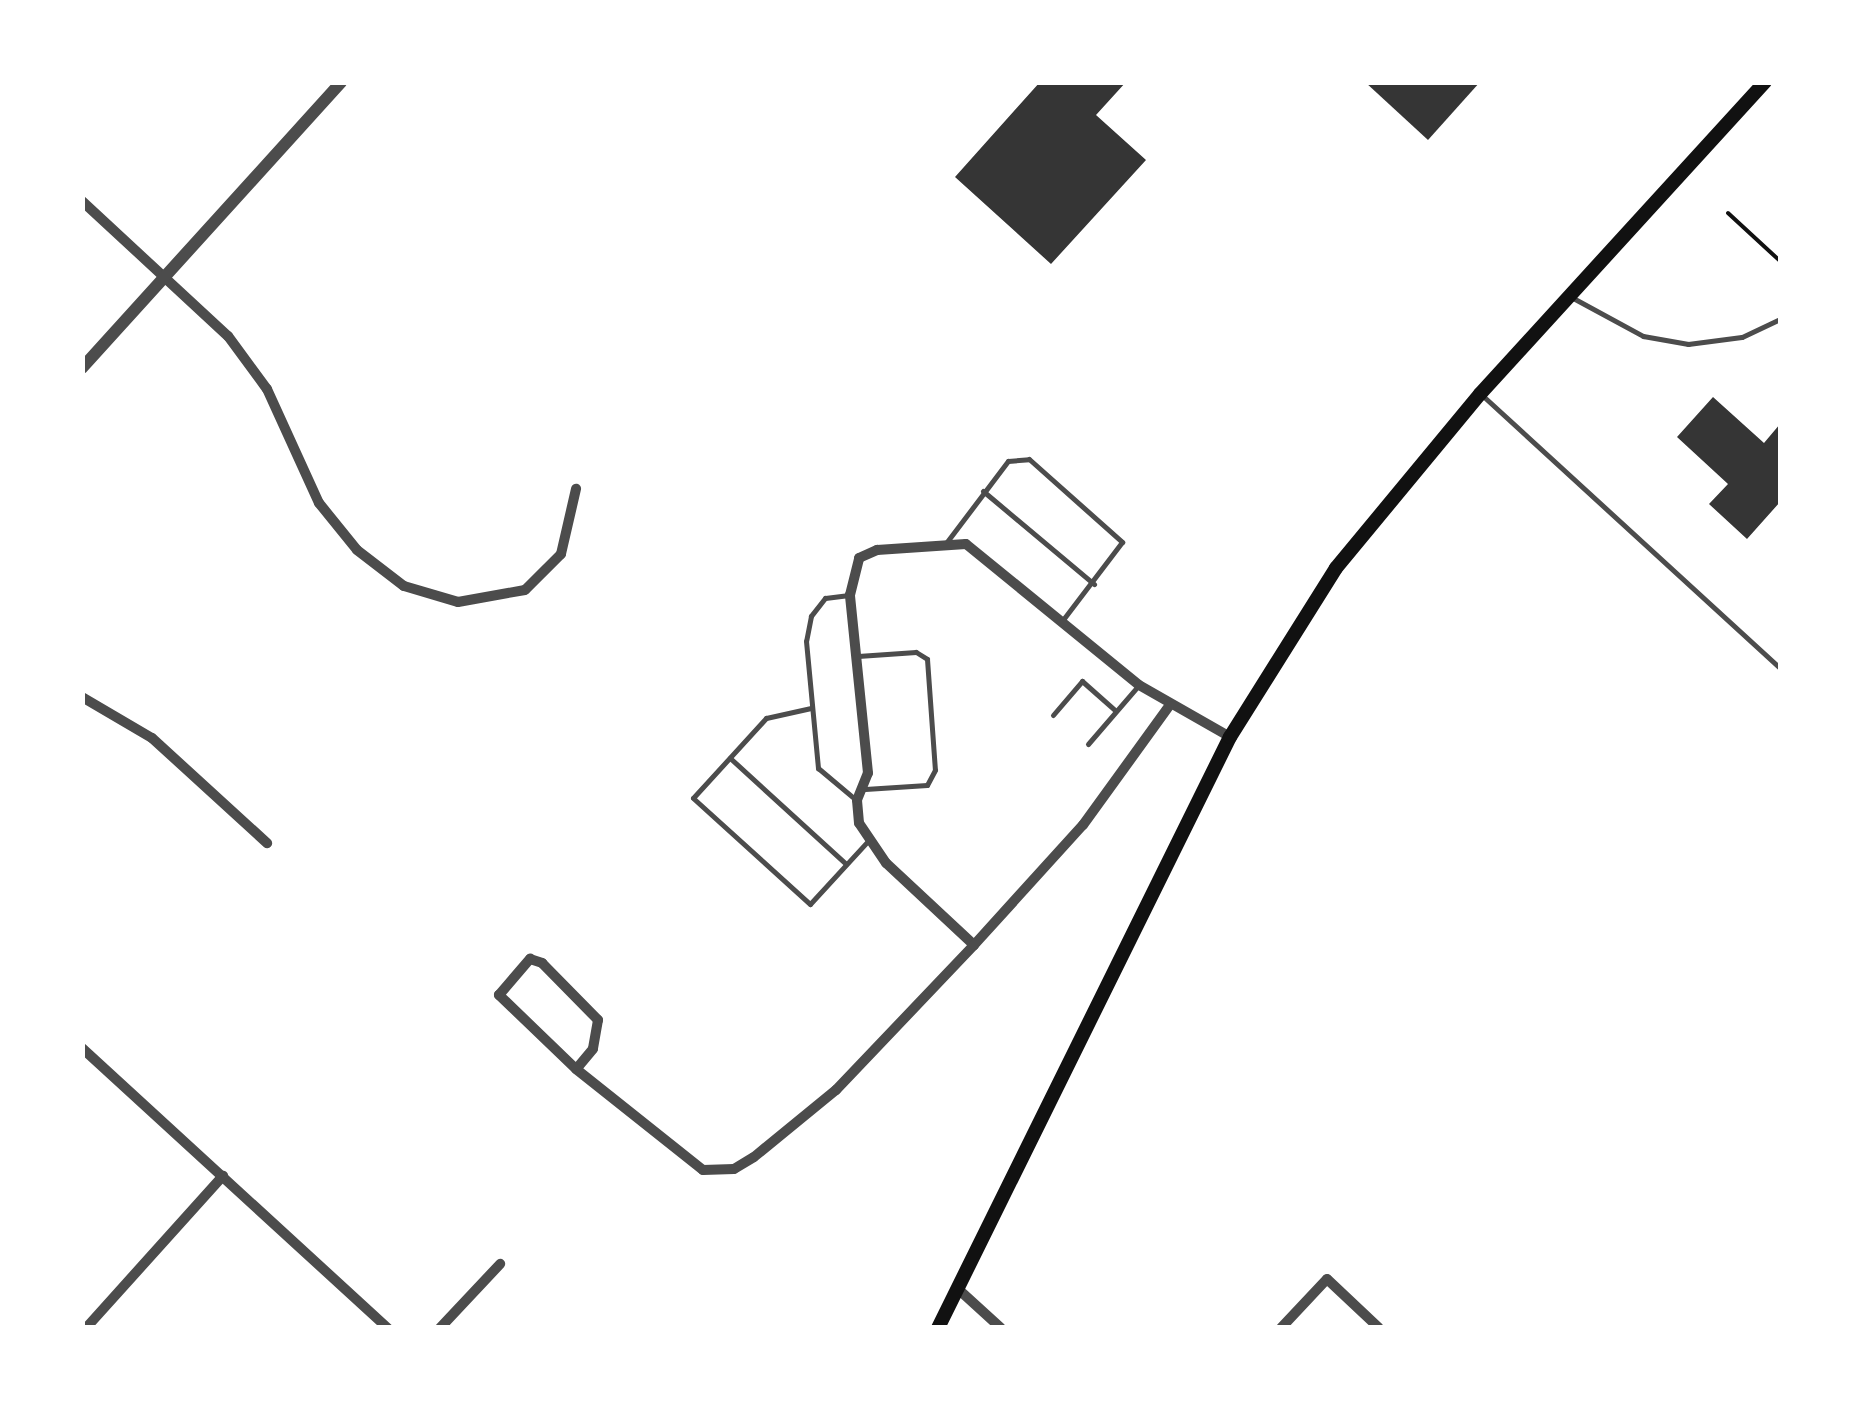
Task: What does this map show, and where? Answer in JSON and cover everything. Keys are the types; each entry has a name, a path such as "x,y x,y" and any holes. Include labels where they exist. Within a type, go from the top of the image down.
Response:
{"main road":[{"path":"938,1328 1230,738 1336,568 1480,394 1765,82"}],"street":[{"path":"82,368 341,82"},
{"path":"82,201 166,275 254,368 336,526 404,586 458,602 525,590 561,554 576,489"},
{"path":"974,945 867,842 858,800 865,789 858,656 850,595 860,558 878,550 946,544 978,551 1139,685 1230,738"},
{"path":"82,697 152,738 267,842"},
{"path":"576,1069 599,1034 593,1009 542,963 521,963 499,996 576,1069 703,1170 734,1169 836,1090 974,945 1083,825 1170,706"},
{"path":"82,1048 388,1328"},
{"path":"86,1328 222,1176"},
{"path":"440,1328 500,1264"},
{"path":"1280,1328 1326,1278 1379,1328"},
{"path":"958,1288 1001,1328"}],"lane":[{"path":"1570,296 1664,342 1714,343 1780,320"},
{"path":"1480,394 1780,668"},
{"path":"946,544 983,491 1018,456 1088,508 1122,542 1094,584 1062,621"},
{"path":"983,491 1094,584"},
{"path":"850,595 825,598 811,616 811,708 818,768 831,786 858,800"},
{"path":"858,656 916,652 927,659 935,770 927,785 865,789"},
{"path":"1053,715 1082,681 1116,711"},
{"path":"1088,744 1139,685"},
{"path":"811,708 766,718 693,798 810,904 867,842"},
{"path":"730,758 846,864"}],"path":[{"path":"1728,213 1780,262"}],"building":[{"path":"1040,82 1126,82 1096,115 1146,160 1051,264 955,177"},
{"path":"1365,82 1480,82 1428,140"},
{"path":"1713,397 1764,443 1780,424 1780,502 1747,539 1709,504 1728,484 1677,437"}]}
